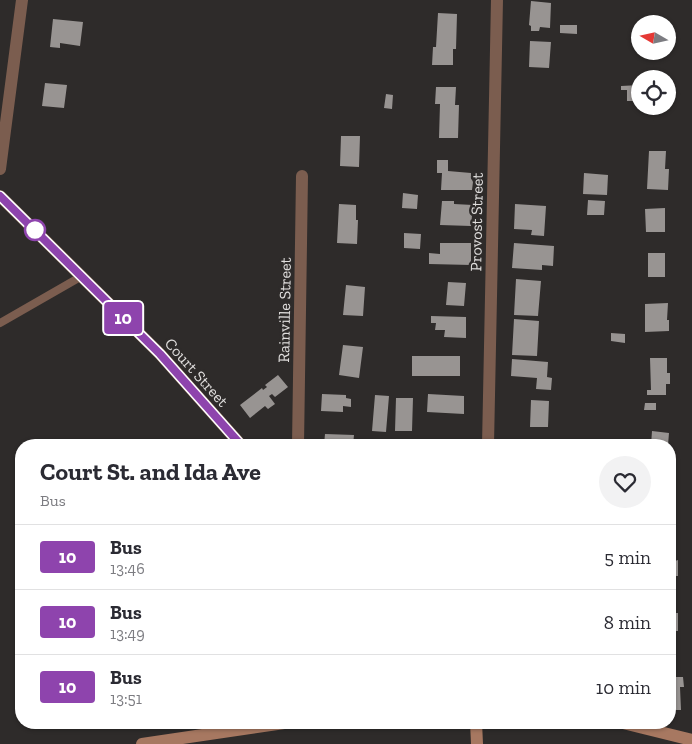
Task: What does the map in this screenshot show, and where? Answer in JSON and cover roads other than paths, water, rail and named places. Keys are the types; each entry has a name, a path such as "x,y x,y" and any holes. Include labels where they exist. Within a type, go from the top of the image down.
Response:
{"main road":[{"path":"142,744 168,742 249,729"},
{"path":"476,729 477,744"},
{"path":"647,729 692,740"}],"street":[{"path":"0,169 22,0"},
{"name":"Provost Street","path":"488,439 497,0"},
{"name":"Rainville Street","path":"298,439 302,176"},
{"name":"Court Street","path":"0,196 160,354 236,439"}],"lane":[{"path":"0,323 82,276"}]}
